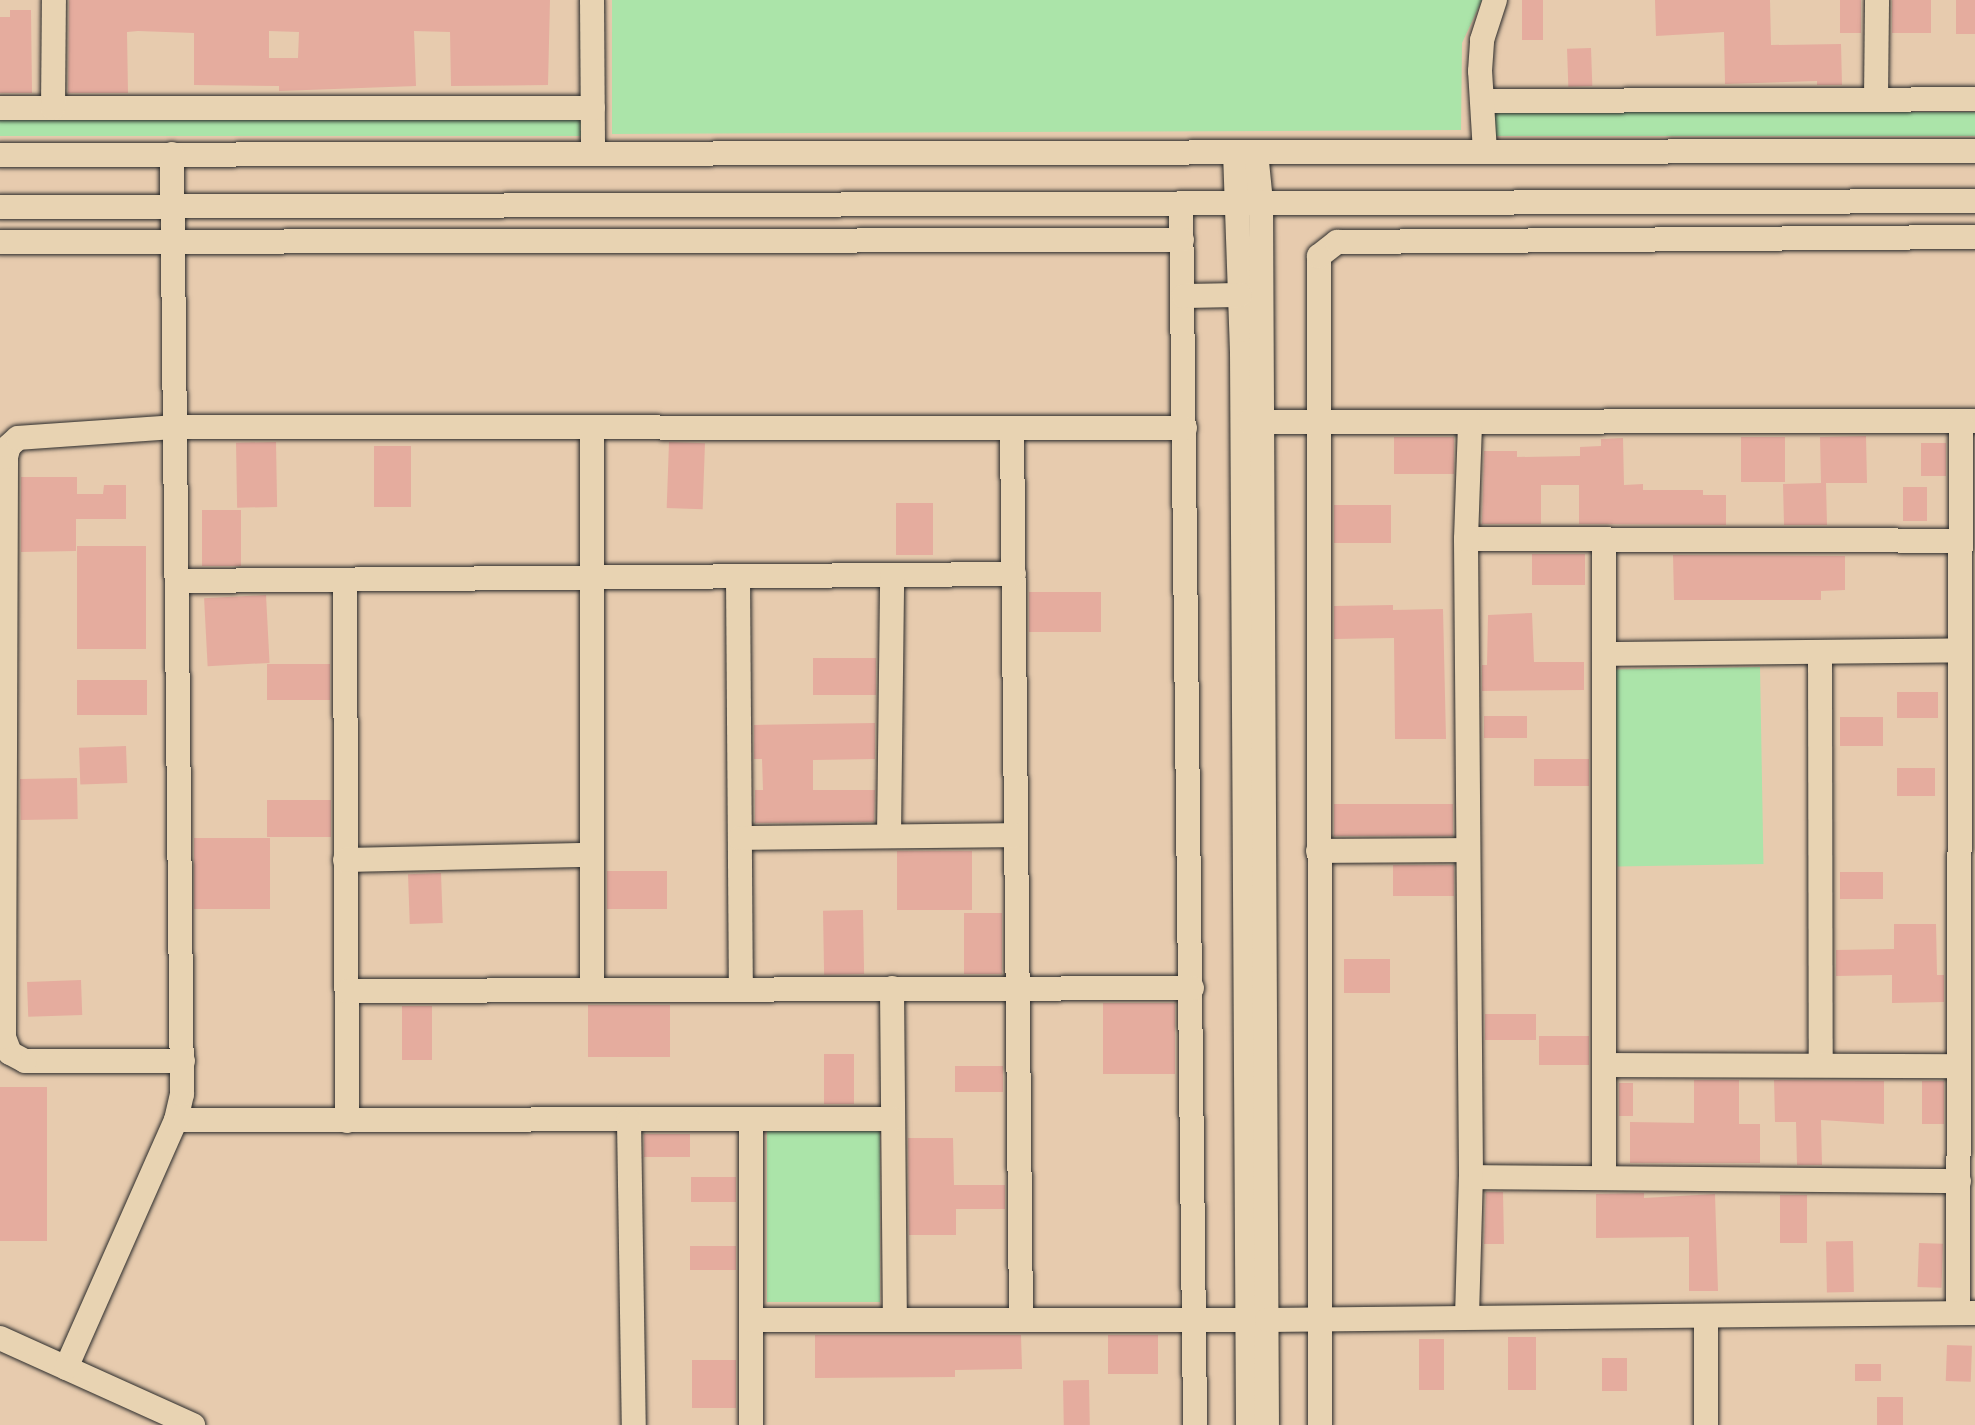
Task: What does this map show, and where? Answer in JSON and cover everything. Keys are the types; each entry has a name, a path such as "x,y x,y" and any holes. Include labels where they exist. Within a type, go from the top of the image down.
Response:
{"street":[{"path":"53,108 54,0"},
{"path":"592,0 593,153"},
{"path":"1485,152 1480,71 1482,40 1495,0"},
{"path":"1876,99 1877,0"},
{"path":"1484,101 1975,99"},
{"path":"0,108 593,108"},
{"path":"0,155 1975,151"},
{"path":"1245,152 1250,202 1257,1320 1267,1425"},
{"path":"66,1368 176,1120 183,1061 172,154"},
{"path":"0,207 1975,201"},
{"path":"1250,202 1240,295 1252,422"},
{"path":"1181,203 1195,1425"},
{"path":"1320,1425 1319,256 1337,242 1975,237"},
{"path":"0,242 1182,240"},
{"path":"1184,296 1240,295"},
{"path":"752,1320 1257,1320 1966,1313 1959,1181 1959,1066 1967,860 1960,541 1968,421 1252,422"},
{"path":"1467,1317 1471,1177 1466,850 1466,539 1470,422"},
{"path":"183,1061 25,1061 10,1053 4,1037 6,457 9,446 18,438 176,427 592,430 1185,428"},
{"path":"1012,429 1021,1320"},
{"path":"592,430 592,989"},
{"path":"1466,539 1960,541"},
{"path":"1604,540 1604,1178"},
{"path":"177,581 1014,574"},
{"path":"889,836 892,575"},
{"path":"738,577 741,987"},
{"path":"345,580 347,1121"},
{"path":"1604,654 1960,650"},
{"path":"1820,653 1821,1064"},
{"path":"740,838 1016,835"},
{"path":"1318,851 1466,850"},
{"path":"345,860 592,855"},
{"path":"347,991 741,987 1192,988"},
{"path":"892,988 895,1319"},
{"path":"1604,1065 1959,1066"},
{"path":"176,1120 892,1119"},
{"path":"629,1121 634,1425"},
{"path":"751,1121 751,1425"},
{"path":"1471,1177 1959,1181"},
{"path":"1706,1316 1706,1425"},
{"path":"1248,1425 1257,1320"},
{"path":"0,1338 193,1425"}],"green space":[{"path":"612,0 1482,0 1462,43 1461,130 612,134"},
{"path":"1495,112 1975,112 1975,136 1495,136"},
{"path":"0,117 582,117 582,136 0,136"},
{"path":"1760,667 1763,864 1617,867 1614,670"},
{"path":"767,1130 880,1130 880,1302 767,1302"}],"building":[{"path":"69,0 550,0 548,85 451,86 450,32 414,31 416,86 279,91 279,86 194,85 194,33 138,31 127,32 128,93 68,93","holes":["269,31 299,32 298,58 269,58"]},
{"path":"1522,0 1543,0 1543,40 1522,40"},
{"path":"1655,0 1770,0 1771,45 1841,44 1842,85 1817,85 1817,81 1725,84 1724,32 1656,36"},
{"path":"1840,0 1861,0 1861,33 1840,33"},
{"path":"1892,0 1931,0 1931,33 1892,33"},
{"path":"1956,0 1975,0 1975,34 1956,34"},
{"path":"10,10 31,10 32,93 0,93 0,17 10,17"},
{"path":"1591,48 1592,86 1568,87 1567,49"},
{"path":"1866,436 1867,483 1826,483 1827,525 1784,525 1783,484 1821,483 1820,437"},
{"path":"1394,437 1454,437 1454,474 1394,474"},
{"path":"1741,437 1785,437 1785,482 1741,482"},
{"path":"1623,438 1624,485 1643,484 1643,490 1703,490 1703,495 1726,495 1726,525 1579,524 1579,485 1541,485 1541,524 1482,524 1484,451 1517,451 1517,457 1580,456 1580,447 1601,446 1601,439"},
{"path":"276,442 277,507 237,508 236,443"},
{"path":"669,442 705,443 703,509 667,508"},
{"path":"1921,443 1946,443 1946,476 1921,476"},
{"path":"374,446 411,446 411,507 374,507"},
{"path":"21,477 77,477 77,494 103,494 104,485 126,485 126,519 76,519 76,551 21,552"},
{"path":"1903,487 1927,487 1927,521 1903,521"},
{"path":"896,503 933,503 933,555 896,555"},
{"path":"1334,505 1391,505 1391,543 1334,543"},
{"path":"202,510 241,510 241,566 202,566"},
{"path":"77,546 146,546 146,649 77,649"},
{"path":"1532,554 1585,554 1585,585 1532,585"},
{"path":"1673,555 1845,556 1845,590 1821,591 1821,600 1674,600"},
{"path":"1029,592 1101,592 1101,632 1029,632"},
{"path":"266,595 270,663 208,666 204,598"},
{"path":"1393,605 1393,610 1443,609 1446,739 1395,739 1394,638 1334,639 1334,606"},
{"path":"1532,613 1534,662 1584,662 1584,690 1482,691 1482,665 1487,665 1488,615"},
{"path":"813,658 876,658 876,695 813,695"},
{"path":"267,664 330,664 330,700 267,700"},
{"path":"77,680 147,680 147,715 77,715"},
{"path":"1897,692 1938,692 1938,718 1897,718"},
{"path":"1484,716 1527,716 1527,738 1484,738"},
{"path":"1840,717 1883,717 1883,746 1840,746"},
{"path":"875,723 875,759 813,760 813,790 875,790 874,822 755,823 755,790 763,790 762,759 754,759 754,725"},
{"path":"126,746 127,783 80,785 79,748"},
{"path":"1534,759 1589,759 1589,786 1534,786"},
{"path":"1897,768 1935,768 1935,796 1897,796"},
{"path":"77,778 78,819 21,820 20,779"},
{"path":"267,800 331,800 331,837 267,837"},
{"path":"1334,804 1453,804 1453,836 1334,836"},
{"path":"194,838 270,838 270,909 194,909"},
{"path":"897,851 972,851 972,910 897,910"},
{"path":"1393,865 1454,865 1454,896 1393,896"},
{"path":"607,871 667,871 667,909 607,909"},
{"path":"1840,872 1883,872 1883,899 1840,899"},
{"path":"441,873 443,923 410,924 408,874"},
{"path":"863,910 864,974 824,975 823,911"},
{"path":"964,913 1002,913 1002,974 964,974"},
{"path":"1894,924 1936,924 1937,975 1944,975 1944,1002 1892,1003 1892,975 1836,976 1836,950 1894,949"},
{"path":"1344,959 1390,959 1390,993 1344,993"},
{"path":"81,980 82,1015 28,1017 27,982"},
{"path":"1103,1003 1175,1003 1175,1074 1103,1074"},
{"path":"588,1005 670,1005 670,1057 588,1057"},
{"path":"402,1006 432,1006 432,1060 402,1060"},
{"path":"1485,1014 1536,1014 1536,1040 1485,1040"},
{"path":"1539,1036 1589,1036 1589,1065 1539,1065"},
{"path":"824,1054 854,1054 854,1104 824,1104"},
{"path":"955,1066 1003,1066 1003,1092 955,1092"},
{"path":"1694,1080 1739,1080 1739,1124 1760,1124 1760,1163 1630,1163 1630,1122 1694,1123"},
{"path":"1774,1080 1884,1081 1884,1124 1821,1120 1822,1165 1797,1165 1796,1122 1775,1122"},
{"path":"1922,1081 1944,1081 1944,1124 1922,1124"},
{"path":"1619,1083 1633,1083 1633,1116 1619,1116"},
{"path":"0,1087 47,1087 47,1241 0,1241"},
{"path":"644,1134 690,1134 690,1157 644,1157"},
{"path":"908,1138 953,1138 954,1185 1005,1185 1005,1209 956,1209 956,1235 909,1235"},
{"path":"691,1177 736,1177 736,1202 691,1202"},
{"path":"1486,1192 1503,1192 1504,1244 1484,1244"},
{"path":"1644,1193 1644,1198 1715,1194 1718,1291 1689,1291 1689,1237 1596,1238 1596,1194"},
{"path":"1780,1195 1807,1195 1807,1243 1780,1243"},
{"path":"1826,1241 1853,1241 1854,1292 1827,1292"},
{"path":"1919,1243 1943,1244 1941,1288 1917,1287"},
{"path":"690,1246 736,1246 736,1270 690,1270"},
{"path":"815,1335 1021,1335 1022,1369 955,1370 955,1377 815,1378"},
{"path":"1108,1335 1158,1335 1158,1374 1108,1374"},
{"path":"1508,1337 1536,1337 1536,1390 1508,1390"},
{"path":"1419,1339 1444,1339 1444,1390 1419,1390"},
{"path":"1947,1345 1972,1346 1971,1382 1946,1381"},
{"path":"1602,1358 1627,1358 1627,1391 1602,1391"},
{"path":"692,1360 736,1360 736,1408 692,1408"},
{"path":"1855,1364 1881,1364 1881,1381 1855,1381"},
{"path":"1063,1380 1089,1380 1090,1425 1064,1425"},
{"path":"1877,1397 1903,1397 1903,1425 1877,1425"}]}
